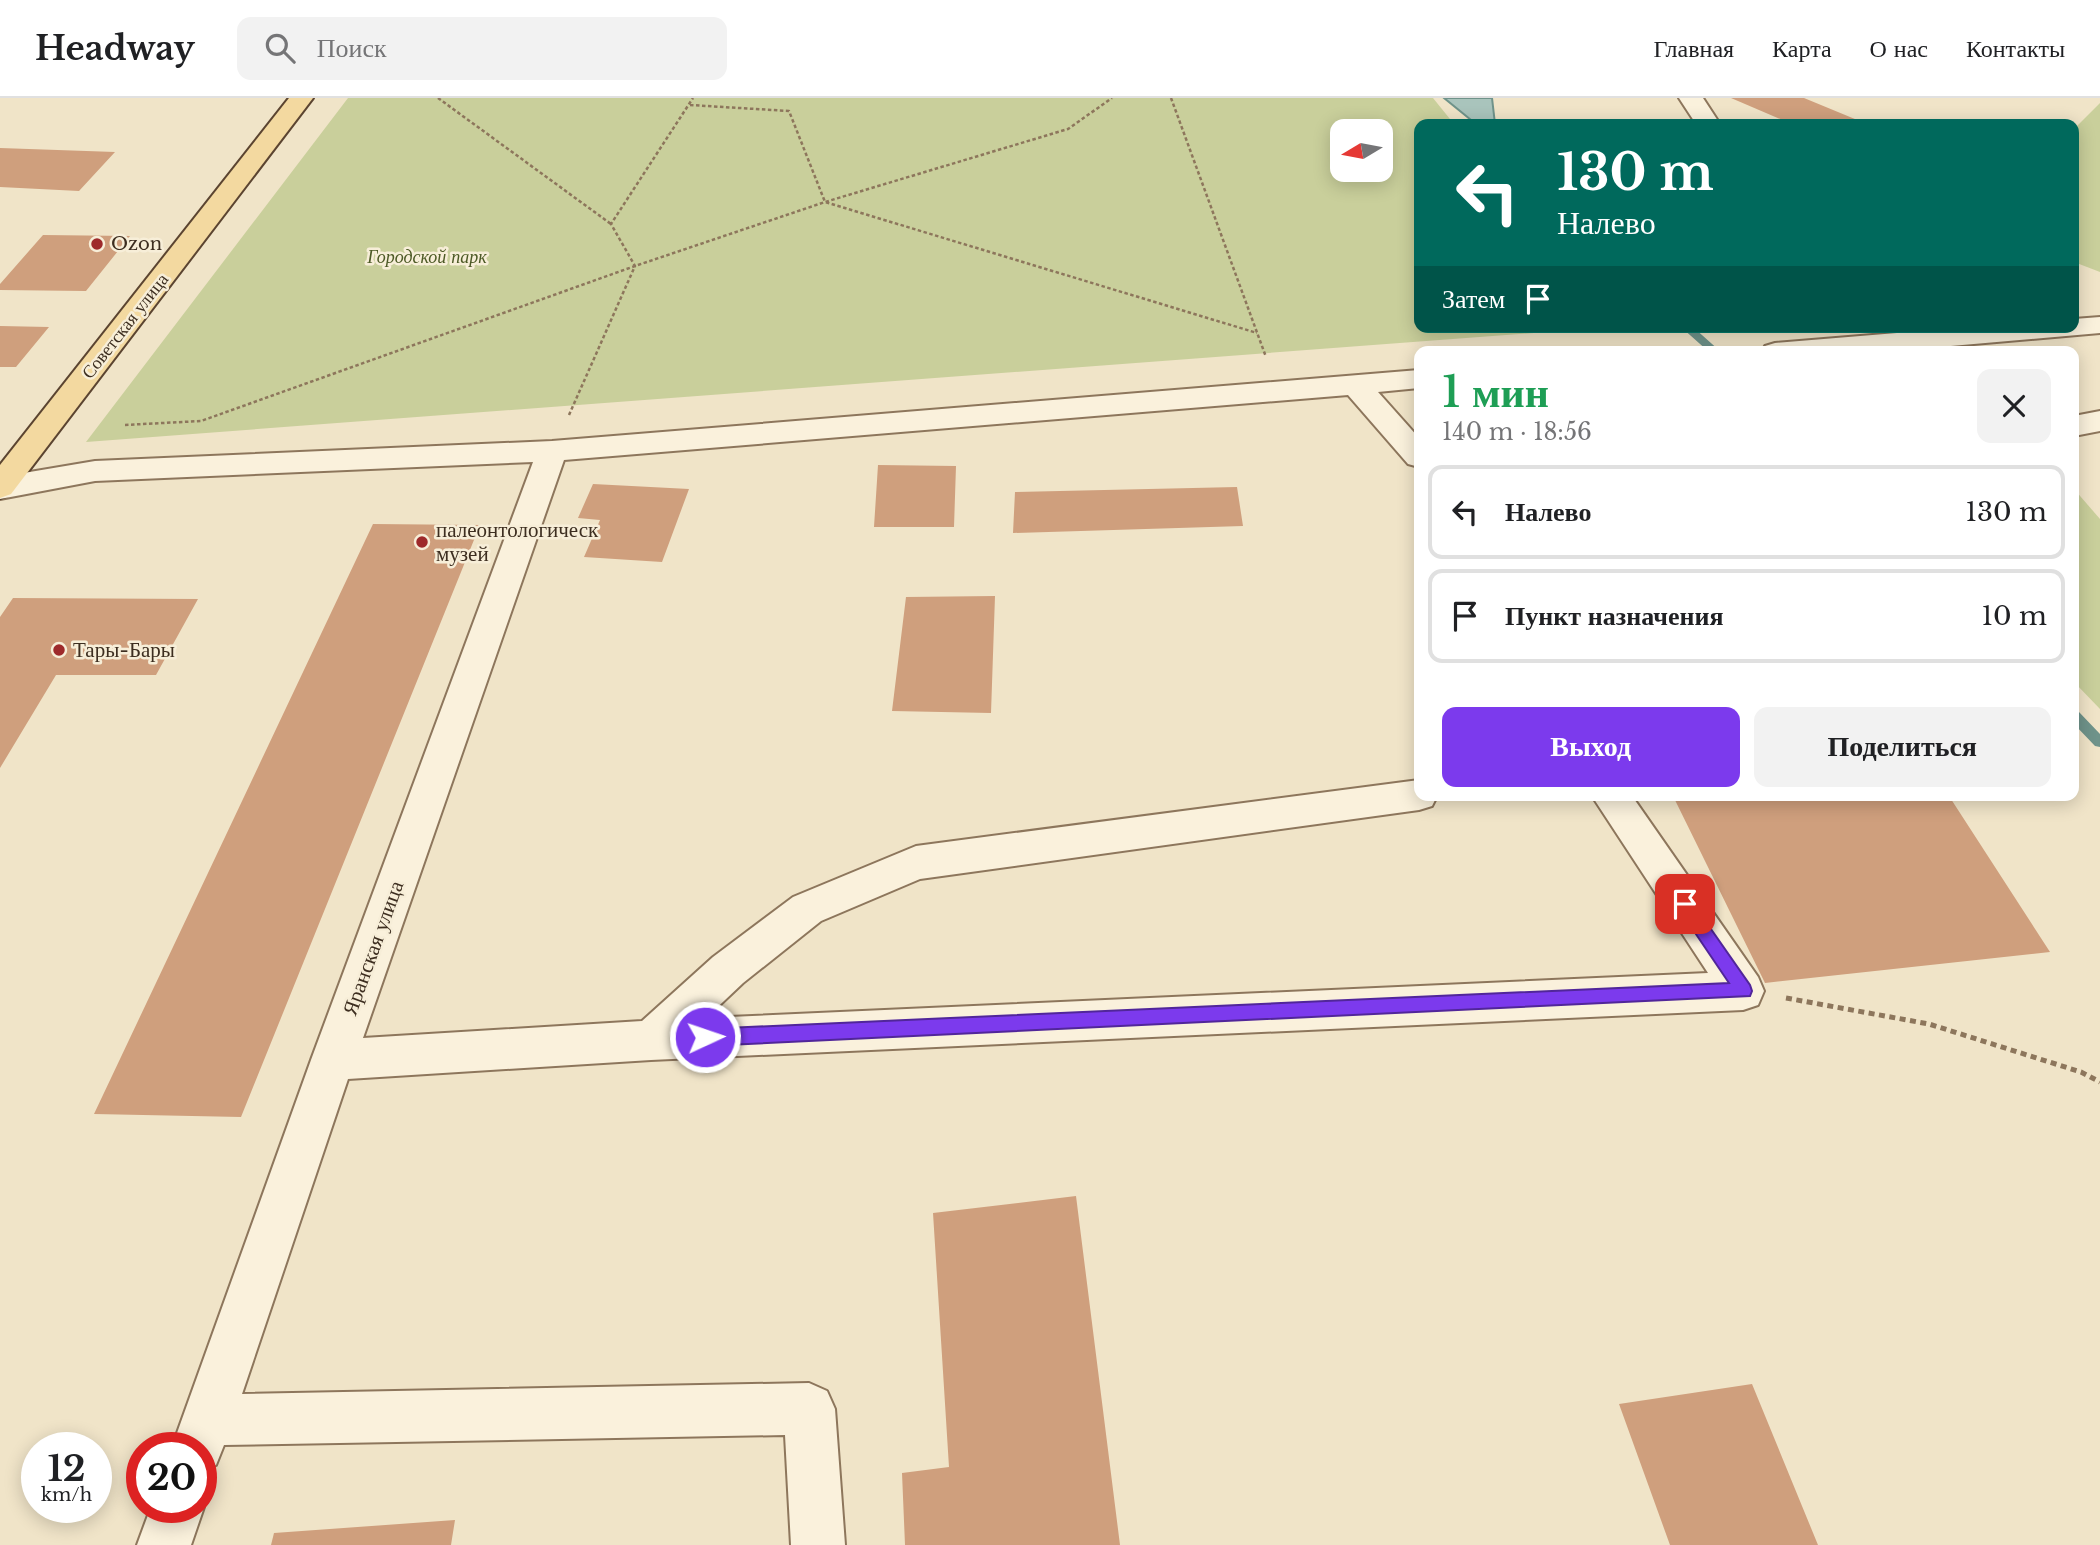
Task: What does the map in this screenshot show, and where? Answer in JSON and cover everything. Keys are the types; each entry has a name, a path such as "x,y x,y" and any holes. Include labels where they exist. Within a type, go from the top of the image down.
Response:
{"main road":[{"name":"Советская улица","path":"0,487 301,98"}],"street":[{"path":"1691,98 1705,119"},
{"path":"2079,327 2100,325"},
{"path":"1842,346 1998,333"},
{"path":"0,487 95,471 552,451 1414,380"},
{"path":"1356,386 1414,451"},
{"path":"2079,425 2100,421"},
{"name":"Яранская улица","path":"204,1432 333,1060 552,451"},
{"path":"651,1040 728,970 807,909 916,863 1414,795"},
{"path":"1614,801 1743,991"},
{"path":"333,1060 651,1040 1743,991"},
{"path":"217,1433 809,1409 818,1545"},
{"path":"164,1545 172,1523"}],"path":[{"path":"438,98 611,224 635,266"},
{"path":"611,224 693,98"},
{"path":"125,425 201,421 635,266 825,202 1069,129 1112,98"},
{"path":"1171,98 1266,358"},
{"path":"690,105 789,111 825,202"},
{"path":"825,202 1258,332"},
{"path":"552,451 635,266"},
{"path":"1743,991 1929,1024 2081,1072 2100,1082"}],"green space":[{"name":"Городской парк","path":"348,98 1433,98 1450,119 1414,119 1414,333 1533,333 86,442"},
{"path":"2100,103 2100,272 2079,264 2079,124"},
{"path":"2079,495 2100,519 2100,709 2079,687"}],"water":[{"path":"1444,98 1492,98 1494,119 1470,119"}],"building":[{"path":"1731,98 1804,98 1855,119 1780,119"},
{"path":"0,148 115,152 79,191 0,187"},
{"path":"43,235 130,236 86,291 0,290 0,284"},
{"path":"0,326 49,327 16,367 0,367"},
{"path":"878,465 956,466 954,527 874,527"},
{"path":"593,484 689,489 662,562 584,557 600,520 578,518"},
{"path":"1237,487 1243,526 1013,533 1015,492"},
{"path":"373,524 480,525 241,1117 94,1114"},
{"path":"995,596 991,713 892,711 906,597"},
{"path":"13,598 198,599 156,675 56,675 0,768 0,617"},
{"path":"1675,801 1952,801 2050,952 1765,983"},
{"path":"1076,1196 1120,1545 905,1545 902,1473 949,1467 933,1213"},
{"path":"1752,1384 1818,1545 1670,1545 1619,1404"},
{"path":"455,1520 451,1545 271,1545 274,1533"}],"waterway":[{"path":"1693,333 1709,346"},
{"path":"2079,721 2100,742"}],"place":[{"name":"Ozon","path":"97,244"},
{"name":"палеонтологическ музей","path":"422,542"},
{"name":"Тары-Бары","path":"59,650"}],"route":[{"path":"705,1037 1743,991 1685,904"}]}
